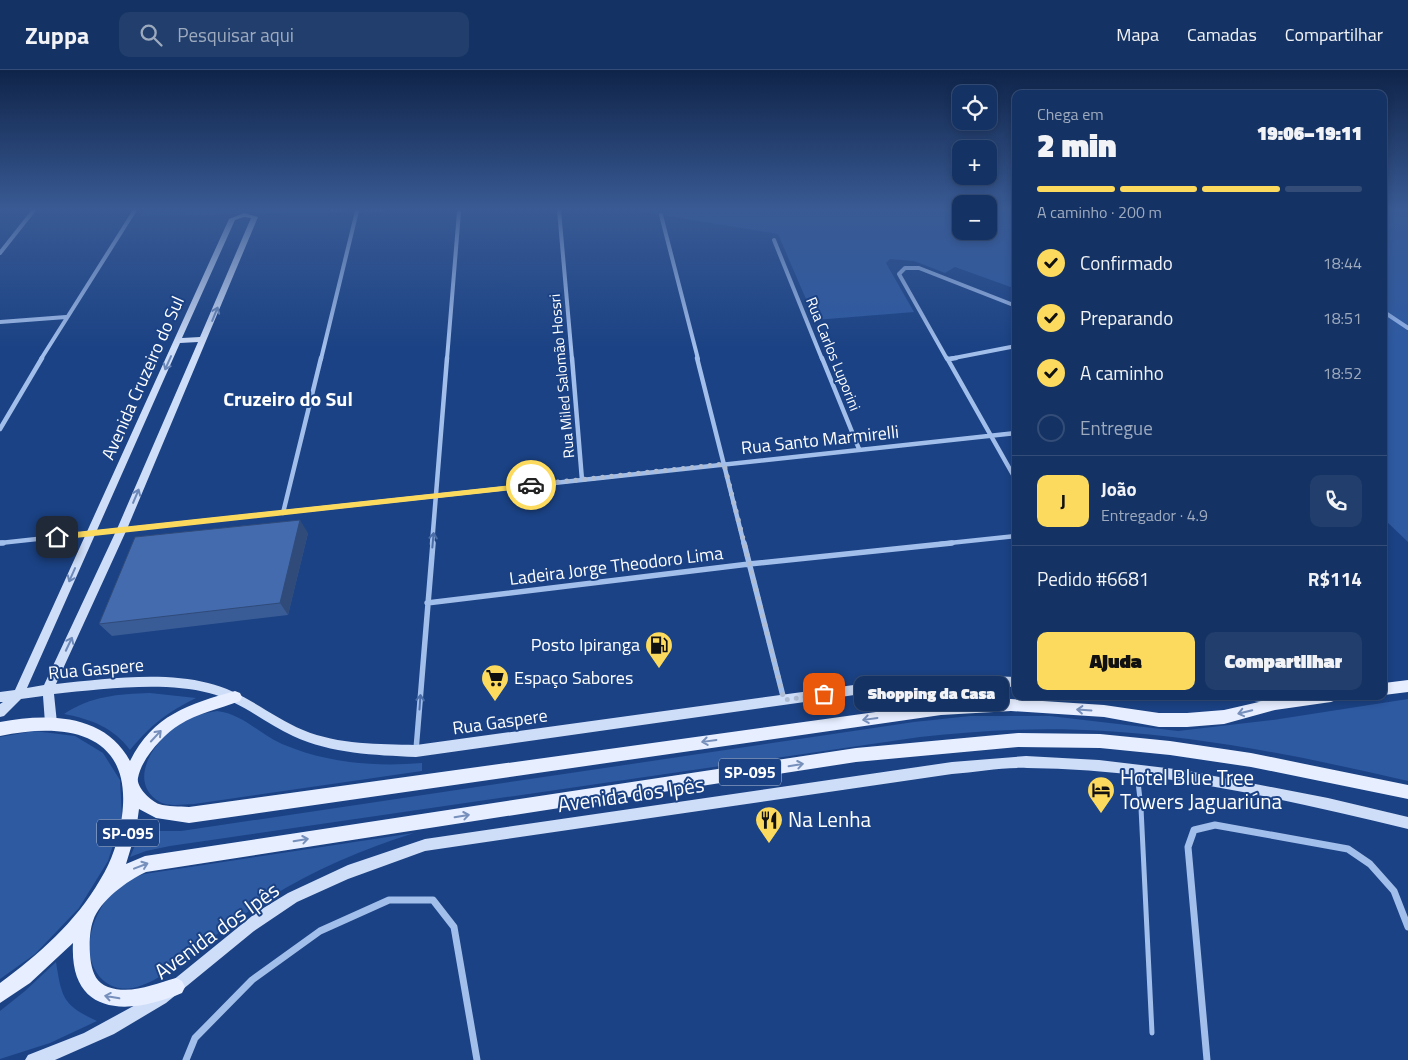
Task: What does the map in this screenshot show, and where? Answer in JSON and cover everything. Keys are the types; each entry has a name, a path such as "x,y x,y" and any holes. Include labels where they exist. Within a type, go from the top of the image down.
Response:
{"main road":[{"path":"1387,689 1408,686"},
{"path":"132,783 144,749 156,734 170,722 201,706 235,697"},
{"name":"SP-095","path":"0,729 15,725 51,723 74,726 94,733 110,744 122,759 142,803 156,812 189,815 941,709 1011,705 1104,711 1159,720 1224,717 1274,700 1293,702 1306,700"},
{"name":"SP-095","path":"102,893 125,873 145,864 856,756 978,743 1018,740 1100,741 1170,748 1251,760 1408,792"},
{"name":"SP-095","path":"0,994 24,978 58,948 86,916 102,893 124,847 132,820 132,783"},
{"path":"86,916 81,964 87,984 104,996 128,1000 176,987"}],"street":[{"path":"0,429 66,316 105,256"},
{"name":"Avenida Cruzeiro do Sul","path":"0,712 19,693 215,256"},
{"name":"Avenida Cruzeiro do Sul","path":"51,723 48,690 122,529 239,256"},
{"path":"283,513 346,256"},
{"path":"416,751 455,256"},
{"name":"Rua Miled Salomão Hossri","path":"564,256 582,480"},
{"path":"671,256 784,700"},
{"name":"Rua Carlos Luporini","path":"781,256 859,449"},
{"path":"1012,304 918,268 905,268 899,274 992,434 1012,472"},
{"path":"0,322 66,316"},
{"path":"177,341 204,339"},
{"path":"948,359 1012,347"},
{"name":"Rua Santo Marmirelli","path":"0,543 1012,433"},
{"name":"Ladeira Jorge Theodoro Lima","path":"427,603 750,564 1012,536"},
{"name":"Rua Gaspere","path":"0,697 19,693 95,685 166,681 194,684 235,697 297,732 322,742 350,748 416,751 883,686 962,680 1012,682"},
{"name":"Avenida dos Ipês","path":"33,1060 58,1053 115,1026 176,987 275,908 314,887 364,865 425,845 952,768 1026,762 1099,766 1184,776 1328,804 1408,822"},
{"path":"1207,1060 1188,847 1194,830 1215,825 1348,849 1370,864 1394,892 1408,927"},
{"path":"186,1060 196,1038 252,980 320,931 390,900 433,900 454,927 477,1060"}],"lane":[{"path":"1137,771 1141,808 1152,1033"}],"shaded area":[{"path":"788,256 1012,256 1012,288 955,267 945,273 914,261 890,259 886,263 914,312 815,320"},
{"path":"1387,256 1408,256 1408,542 1387,522"},
{"path":"150,693 196,698 160,720 130,750 124,742 109,730 93,722 64,714 84,703 105,697"},
{"path":"1408,699 1408,781 1333,764 1220,743 1181,738 1082,730 989,731 920,737 170,846 146,851 130,857 137,841 140,827 154,831 181,831 914,722 970,716 1050,716 1178,731 1273,720"},
{"path":"217,711 243,720 282,744 316,756 368,764 422,763 422,771 194,804 172,805 160,802 149,792 144,781 145,768 150,755 158,743 179,723 190,717"},
{"path":"34,731 75,736 103,753 120,780 122,817 108,861 79,908 35,954 0,979 0,737"},
{"path":"414,833 339,861 303,878 259,904 168,972 145,984 129,988 114,987 97,974 91,960 90,940 99,911 110,895 126,881 133,878 144,874"},
{"path":"56,962 60,985 66,999 77,1010 97,1021 50,1043 0,1059 0,1011"}],"building":[{"path":"300,520 280,603 99,624 135,537"}],"waterway":[{"path":"1387,314 1408,328"}],"way so far":[{"path":"531,485 724,464 784,700 824,694"}],"place":[{"name":"Posto Ipiranga","path":"659,669"},
{"name":"Shopping da Casa","path":"824,694"},
{"name":"Espaço Sabores","path":"495,702"},
{"name":"Hotel Blue Tree Towers Jaguariúna","path":"1101,814"},
{"name":"Na Lenha","path":"769,844"}],"district":[{"name":"Cruzeiro do Sul","path":"288,399"}],"route":[{"path":"57,537 531,485"}]}
